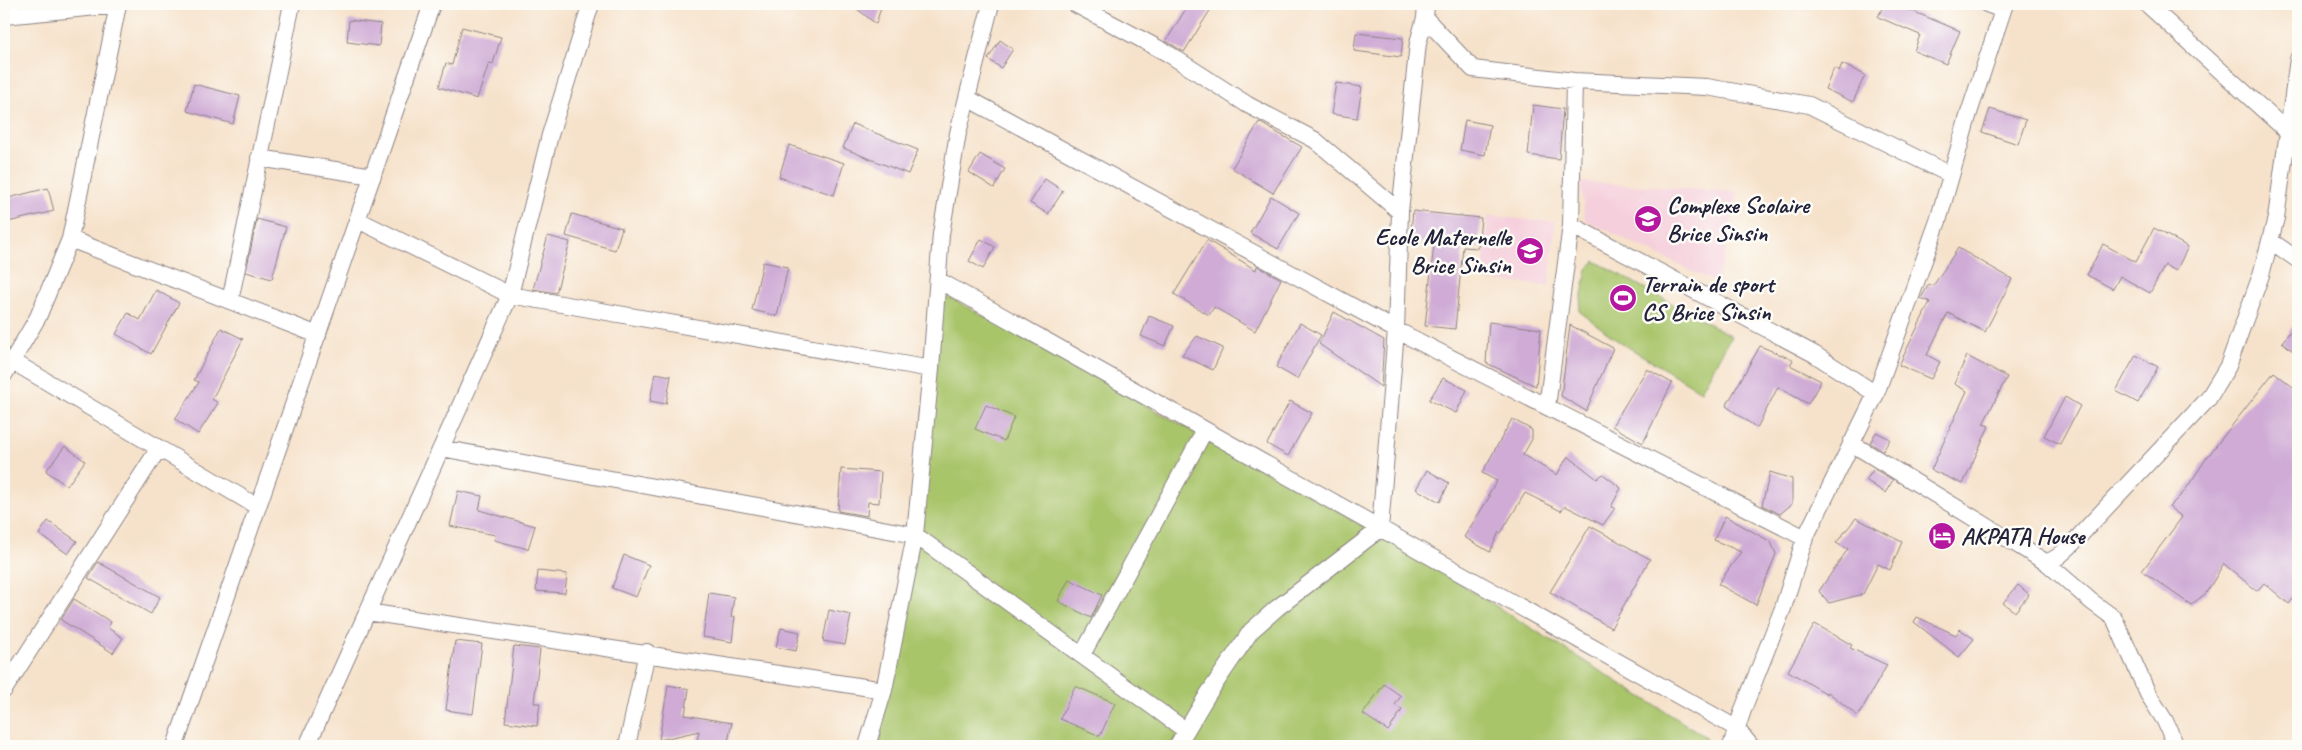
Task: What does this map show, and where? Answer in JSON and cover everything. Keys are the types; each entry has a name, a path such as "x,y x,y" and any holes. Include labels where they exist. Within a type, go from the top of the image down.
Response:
{"street":[{"path":"230,301 292,4"},
{"path":"175,746 432,4"},
{"path":"307,746 510,295 550,135 591,4"},
{"path":"867,746 884,690 914,536 931,369 941,234 958,134 992,4"},
{"path":"1075,4 1167,53 1248,105 1315,140 1400,212"},
{"path":"1731,746 1736,728 1783,608 1805,538 1876,394 1923,266 1969,113 2004,7 1987,4"},
{"path":"2147,4 2288,132"},
{"path":"4,16 118,5 70,239 38,317 8,360 4,375"},
{"path":"1177,746 1250,631 1380,529 1396,330 1400,212 1418,43 1425,11"},
{"path":"1425,11 1473,69 1574,82 1708,87 1809,105 1951,175"},
{"path":"2047,563 2059,556 2070,546 2208,399 2228,366 2271,241 2298,59"},
{"path":"1547,407 1571,225 1574,82"},
{"path":"968,98 1396,330 1805,538"},
{"path":"260,158 373,176"},
{"path":"358,220 510,295 931,369"},
{"path":"1571,225 1814,354 1876,394"},
{"path":"70,239 318,335"},
{"path":"2271,241 2298,260"},
{"path":"938,280 1736,728 1751,746"},
{"path":"8,360 258,507"},
{"path":"1082,655 1205,430"},
{"path":"1852,443 2047,563 2092,602 2114,618 2148,694 2165,721 2176,746"},
{"path":"4,690 159,448"},
{"path":"441,448 914,536 1186,730"},
{"path":"367,612 647,652 884,690"},
{"path":"627,746 647,652"}],"shaded area":[{"path":"1581,182 1739,192 1717,283 1585,220"},
{"path":"1488,216 1555,222 1549,286 1482,280"}],"green space":[{"path":"1595,261 1731,336 1701,391 1618,341 1579,311 1587,269"},
{"path":"940,292 1382,535 1706,737 1703,746 879,746"}],"building":[{"path":"851,4 882,4 876,24"},
{"path":"1189,4 1214,4 1184,52 1166,41"},
{"path":"1884,4 1907,4 1905,8 1960,31 1946,64 1914,51 1920,35 1878,17"},
{"path":"349,20 381,24 379,46 347,42"},
{"path":"462,27 501,37 493,64 489,63 477,99 439,87 446,63 452,65"},
{"path":"1356,33 1403,38 1401,57 1354,51"},
{"path":"1000,40 1013,49 1001,68 988,59"},
{"path":"1842,64 1865,75 1853,102 1825,89 1834,68 1839,71"},
{"path":"1336,83 1362,87 1357,118 1331,114"},
{"path":"194,84 240,96 233,124 187,111"},
{"path":"1533,105 1563,109 1559,159 1528,155"},
{"path":"1990,109 2026,120 2018,144 1982,132"},
{"path":"1465,120 1490,125 1485,155 1460,150"},
{"path":"1259,122 1302,147 1273,193 1232,168"},
{"path":"853,124 918,150 908,174 843,148"},
{"path":"789,145 844,163 834,195 779,177"},
{"path":"980,154 1005,169 994,188 969,172"},
{"path":"1045,179 1063,191 1048,214 1030,203"},
{"path":"48,188 54,211 4,223 4,199"},
{"path":"1271,196 1299,213 1278,249 1250,233"},
{"path":"1413,211 1481,218 1478,248 1463,247 1455,329 1425,326 1434,244 1410,241"},
{"path":"572,214 622,228 615,250 566,236"},
{"path":"257,219 286,227 272,279 246,272"},
{"path":"2154,228 2188,247 2176,271 2165,265 2150,293 2120,276 2113,289 2087,275 2103,244 2136,262"},
{"path":"548,236 570,242 556,293 533,289"},
{"path":"981,239 995,247 983,269 969,261"},
{"path":"1207,240 1256,270 1257,266 1281,279 1255,331 1214,307 1209,315 1174,294"},
{"path":"1958,248 2012,279 1985,332 1948,313 1927,355 1940,362 1931,379 1899,365 1930,302 1921,298 1929,284 1933,286"},
{"path":"763,262 788,267 777,316 752,310"},
{"path":"156,290 179,303 151,354 116,334 128,313 140,320"},
{"path":"1334,312 1384,340 1381,387 1319,344"},
{"path":"1149,316 1174,326 1165,346 1141,336"},
{"path":"2298,321 2298,355 2282,342"},
{"path":"1489,322 1541,329 1536,386 1486,363"},
{"path":"1300,323 1321,335 1297,379 1276,367"},
{"path":"1570,325 1613,348 1586,411 1561,396"},
{"path":"221,328 243,339 212,399 218,403 198,434 175,419 199,382 194,380"},
{"path":"1197,336 1223,348 1213,370 1182,355"},
{"path":"1760,346 1793,360 1790,365 1821,381 1808,404 1778,387 1757,428 1726,406"},
{"path":"2136,355 2158,367 2138,403 2116,391"},
{"path":"1967,356 2007,377 1983,424 1989,426 1963,484 1931,470 1967,391 1954,384"},
{"path":"1647,369 1672,383 1643,443 1612,426"},
{"path":"2274,372 2298,391 2298,592 2289,604 2264,583 2257,591 2224,564 2206,593 2191,605 2142,571 2182,517 2169,507 2184,492 2208,456"},
{"path":"655,373 671,376 666,404 650,401"},
{"path":"1443,378 1467,390 1456,413 1429,400"},
{"path":"2065,397 2080,406 2060,444 2044,436"},
{"path":"1290,401 1312,413 1288,456 1267,444"},
{"path":"986,405 1014,417 1004,441 975,429"},
{"path":"1512,419 1532,430 1532,439 1523,455 1557,475 1568,456 1597,479 1603,474 1621,488 1611,507 1615,508 1603,525 1565,506 1561,511 1525,493 1501,533 1499,532 1490,552 1464,537 1490,496 1488,495 1497,481 1482,473"},
{"path":"1876,432 1890,439 1883,451 1870,443"},
{"path":"65,446 85,461 67,486 46,471"},
{"path":"841,469 881,472 879,503 868,502 867,516 838,511"},
{"path":"1874,469 1893,480 1885,493 1866,480"},
{"path":"1427,470 1449,483 1440,502 1416,489"},
{"path":"1770,472 1792,479 1792,504 1780,514 1762,505"},
{"path":"458,491 482,496 479,510 535,526 528,549 494,540 495,535 450,526"},
{"path":"1725,516 1771,542 1776,554 1756,605 1718,584 1741,552 1714,540"},
{"path":"1856,518 1902,542 1890,570 1878,564 1863,594 1829,603 1819,591 1848,549 1836,543"},
{"path":"48,521 77,541 68,554 39,534"},
{"path":"1590,526 1650,559 1611,628 1550,592"},
{"path":"624,555 649,565 636,597 612,588"},
{"path":"98,562 160,597 151,614 88,578"},
{"path":"538,571 567,574 565,593 536,591"},
{"path":"1069,579 1102,595 1091,618 1058,601"},
{"path":"2018,585 2029,594 2015,612 2003,603"},
{"path":"709,593 734,597 731,618 735,616 732,642 703,637"},
{"path":"74,599 111,622 108,628 123,638 113,653 61,620"},
{"path":"829,610 851,615 845,645 823,641"},
{"path":"1917,617 1956,635 1960,629 1974,639 1959,657 1914,622"},
{"path":"1815,624 1852,645 1850,648 1887,665 1858,716 1828,692 1827,694 1788,671"},
{"path":"781,628 800,632 796,651 776,647"},
{"path":"455,641 482,644 473,714 446,710"},
{"path":"514,646 540,649 534,703 540,703 537,726 505,722"},
{"path":"1384,684 1401,696 1395,705 1402,710 1388,731 1363,714"},
{"path":"668,685 689,689 685,715 732,723 727,746 696,746 699,731 659,740"},
{"path":"1075,686 1115,703 1100,736 1060,719"}],"place":[{"name":"Complexe Scolaire Brice Sinsin","path":"1648,219"},
{"name":"Ecole Maternelle Brice Sinsin","path":"1530,251"},
{"name":"Terrain de sport CS Brice Sinsin","path":"1623,298"},
{"name":"AKPATA House","path":"1942,536"}]}
